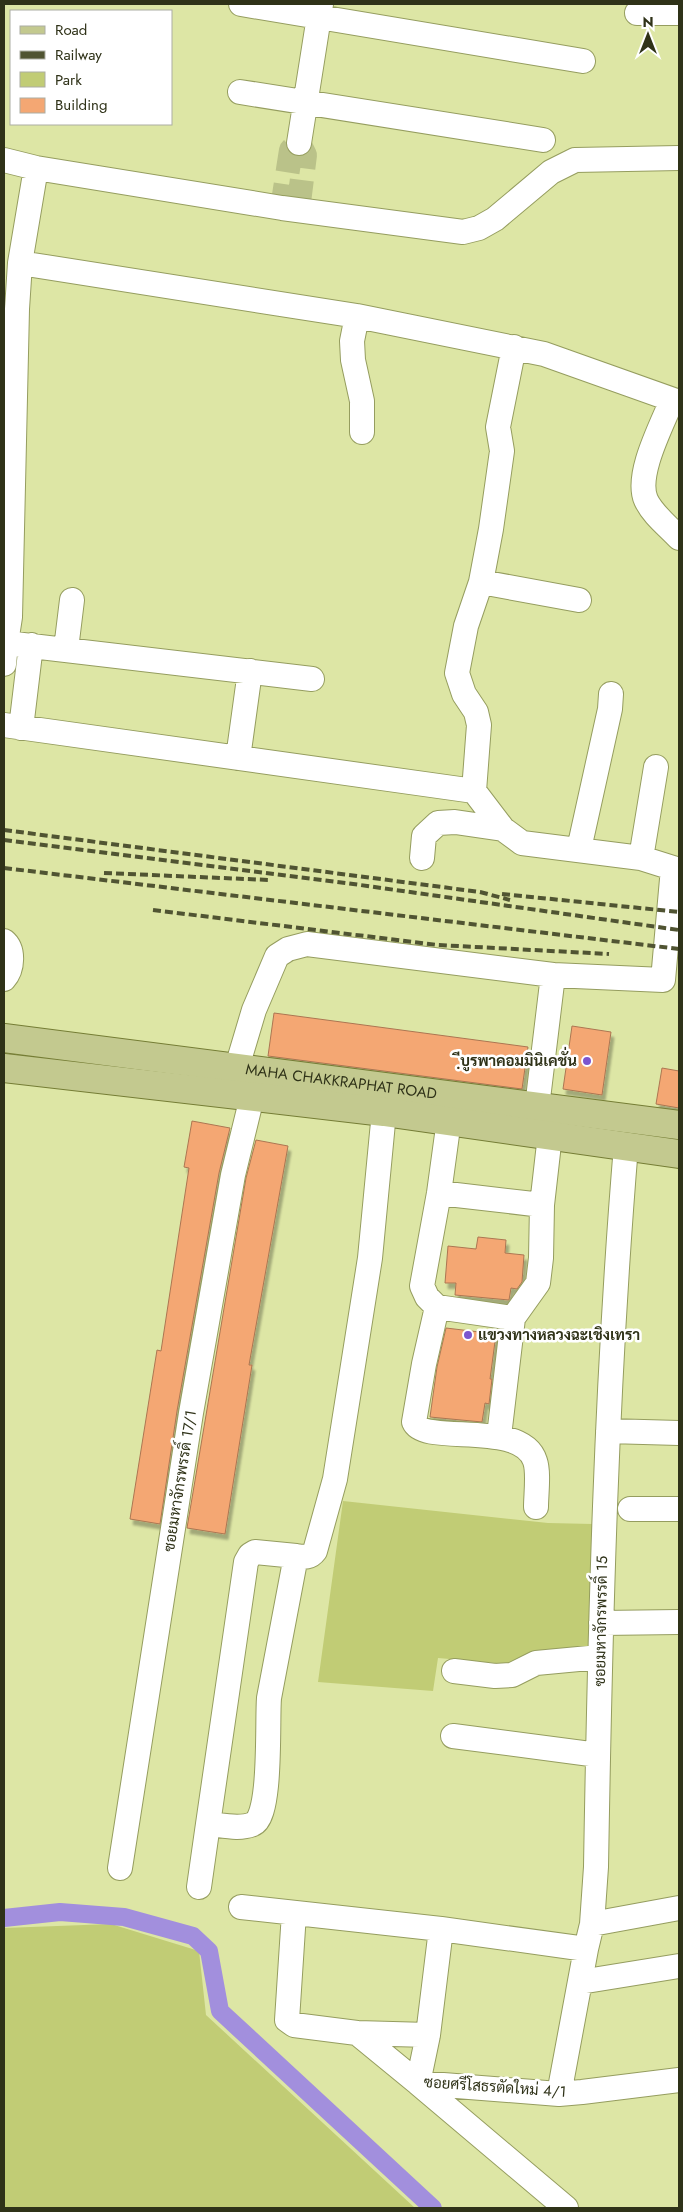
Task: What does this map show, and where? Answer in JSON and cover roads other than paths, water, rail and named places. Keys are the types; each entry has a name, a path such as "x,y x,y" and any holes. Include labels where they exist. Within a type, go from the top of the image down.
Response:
{"main road":[{"name":"MAHA CHAKKRAPHAT ROAD","path":"4,1038 679,1125"},
{"name":"MAHA CHAKKRAPHAT ROAD","path":"4,1068 449,1120 679,1154"}],"street":[{"path":"241,4 320,10 583,61"},
{"path":"299,143 320,10"},
{"path":"637,13 679,13"},
{"path":"240,92 543,140"},
{"path":"4,160 36,168 282,208 462,232 479,228 494,219 551,172 575,160 679,158"},
{"path":"36,168 14,275 10,308 10,617 5,654 32,645 312,679"},
{"path":"14,275 357,316 544,354 676,401 645,470 642,487 646,500 660,519 679,538"},
{"path":"357,316 352,341 353,360 362,401 362,432"},
{"path":"237,1067 254,1010 278,956 297,946 307,944 553,975 671,980 676,869 641,858 522,842 503,829 474,790 479,725 476,712 464,694 457,673 466,626 481,582 502,451 498,427 514,347"},
{"path":"481,582 579,600"},
{"path":"66,649 72,600"},
{"path":"32,645 12,727 474,790"},
{"path":"238,758 250,672"},
{"path":"579,849 610,709 611,694"},
{"path":"641,858 656,767"},
{"path":"422,858 424,836 438,823 455,822 503,829"},
{"path":"4,941 9,945 11,952 9,973 4,979"},
{"path":"537,1107 553,975"},
{"name":"ซอยมหาจักรพรรดิ์ 17/1","path":"120,1868 190,1413 233,1175 252,1097"},
{"path":"199,1887 246,1562 250,1555 255,1552 307,1557 312,1555 315,1551 335,1478 370,1258 384,1112"},
{"path":"449,1120 439,1193 422,1286 427,1297 437,1307 512,1318"},
{"path":"499,1436 512,1318 538,1283 541,1258 542,1205 550,1135"},
{"name":"ซอยมหาจักรพรรดิ์ 15","path":"559,2094 592,1924 596,1867 603,1519 615,1283 626,1146"},
{"path":"439,1193 542,1205"},
{"path":"437,1307 424,1364 414,1422 418,1428 438,1433 499,1436 525,1448 536,1462 536,1507"},
{"path":"608,1431 679,1432"},
{"path":"630,1509 679,1509"},
{"path":"208,1824 240,1826 253,1824 260,1820 267,1788 267,1720 269,1698 296,1556"},
{"path":"601,1623 679,1622"},
{"path":"454,1671 495,1676 512,1675 536,1663 600,1657"},
{"path":"453,1736 598,1755"},
{"path":"241,1907 586,1949"},
{"path":"592,1924 679,1908"},
{"path":"294,1913 287,2020 294,2025 357,2033 428,2035"},
{"path":"441,1930 428,2035 418,2084 566,2208"},
{"path":"580,1982 679,1966"},
{"name":"ซอยศรีโสธรตัดใหม่ 4/1","path":"357,2033 418,2084 559,2094 679,2080"}],"waterway":[{"path":"4,1918 60,1912 124,1917 193,1936 209,1951 220,2011 433,2208"}],"tunnel":[{"path":"282,208 291,150 299,143 305,155 298,210"}],"railway":[{"path":"4,830 480,892 510,900"},
{"path":"4,840 346,883 679,930"},
{"path":"4,868 679,949"},
{"path":"104,873 269,880"},
{"path":"502,894 679,912"},
{"path":"153,910 438,945 609,954"}],"place":[{"name":"ฺีบูรพาคอมมินิเคชั่น","path":"587,1061"},
{"name":"แขวงทางหลวงฉะเชิงเทรา","path":"468,1335"}]}
